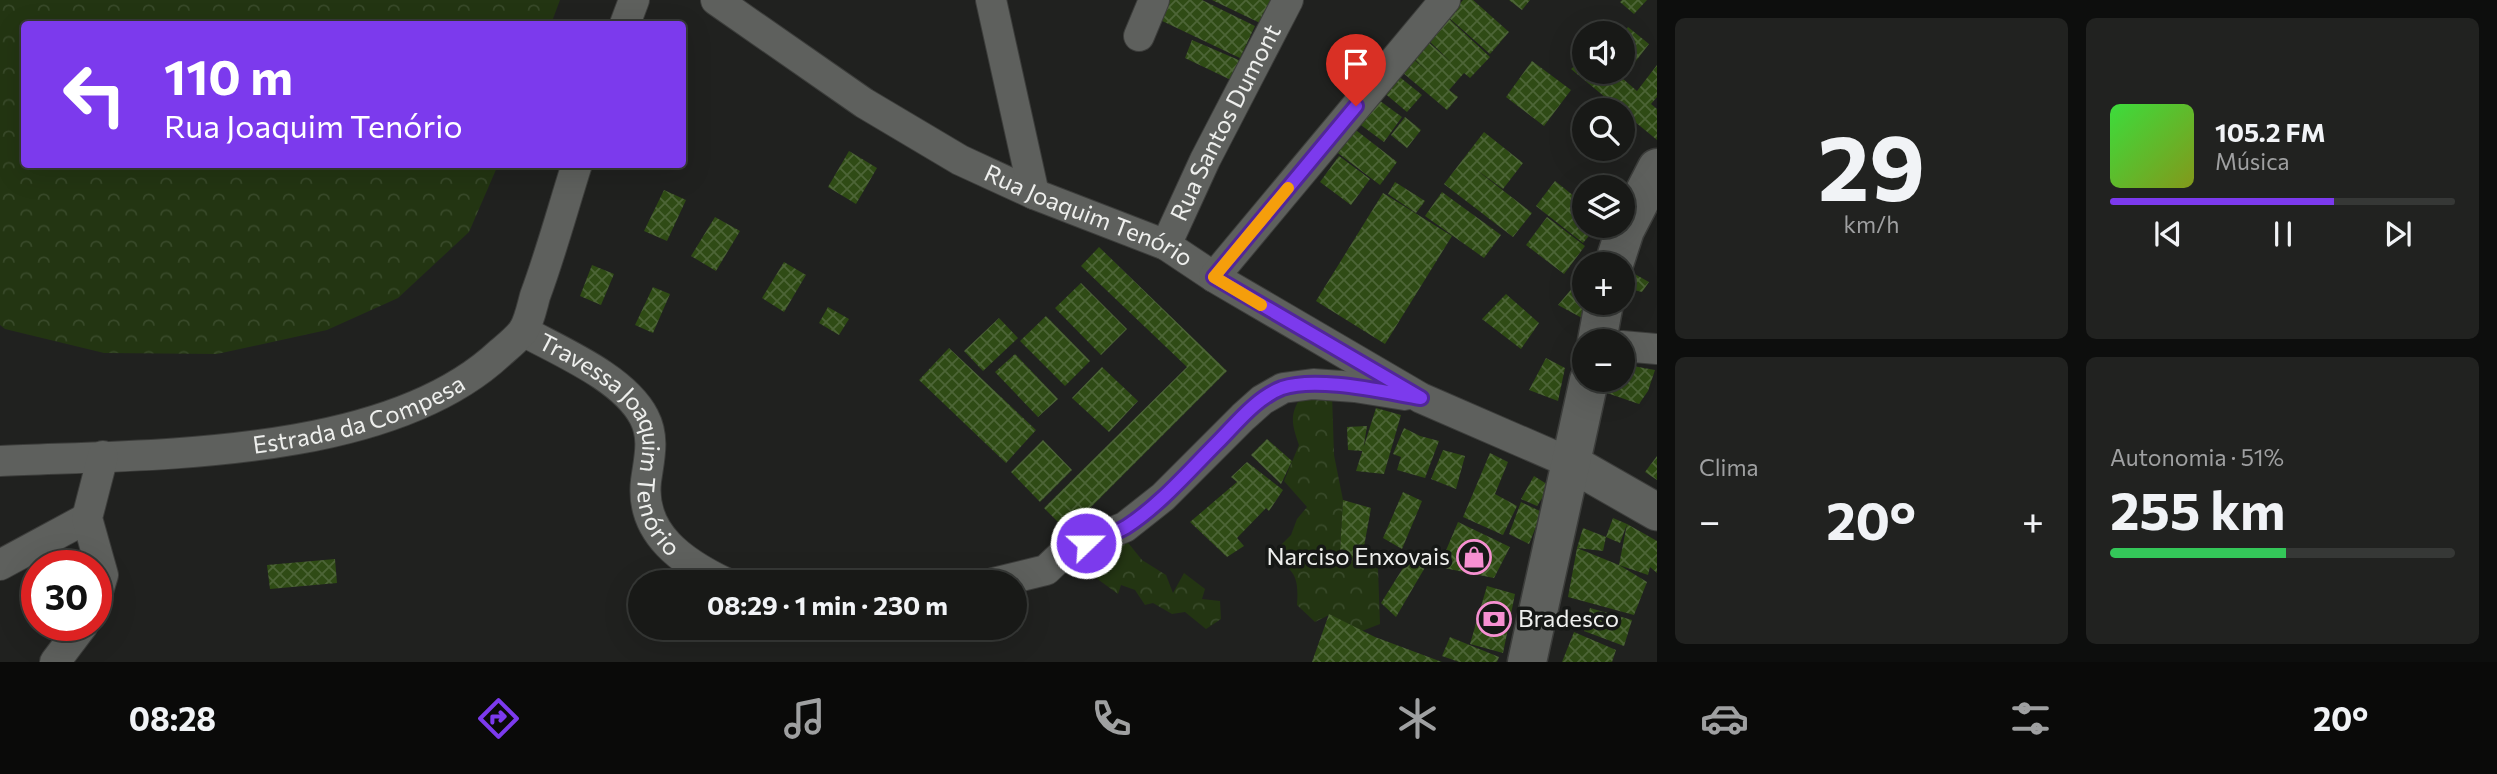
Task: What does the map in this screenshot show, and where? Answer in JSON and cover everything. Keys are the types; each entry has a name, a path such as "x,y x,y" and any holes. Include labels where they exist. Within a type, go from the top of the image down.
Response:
{"main road":[{"path":"1618,252 1625,230 1657,168"},
{"path":"1527,662 1573,464 1587,392"}],"street":[{"path":"626,21 634,0"},
{"name":"Rua Joaquim Tenório","path":"716,0 864,103 960,160 1034,194 1166,245 1214,277 1421,398 1573,464 1657,512"},
{"path":"992,0 1034,194"},
{"path":"1139,36 1154,0"},
{"name":"Rua Santos Dumont","path":"1166,245 1205,160 1289,0"},
{"path":"1214,277 1445,0"},
{"name":"Estrada da Compesa","path":"0,461 256,446 381,419 434,400 482,369 523,331 547,265 577,168"},
{"name":"Travessa Joaquim Tenório","path":"523,331 597,372 625,393 645,418 651,449 645,484 648,510 663,541 698,570"},
{"path":"1635,347 1657,349"},
{"path":"1027,575 1046,570 1066,551 1125,527 1163,497 1242,417 1262,400 1283,388 1313,384 1355,387 1421,398"},
{"path":"96,550 87,518 103,456"},
{"path":"0,565 87,518"},
{"path":"55,662 71,641"}],"green space":[{"path":"0,0 560,0 552,21 21,21 21,168 497,168 469,232 398,298 327,330 217,354 104,353 5,329 0,325"},
{"path":"1332,394 1334,455 1343,500 1340,551 1365,566 1378,568 1380,624 1362,631 1329,615 1315,622 1297,605 1296,581 1291,570 1272,554 1291,535 1297,519 1307,507 1284,481 1299,445 1293,422 1296,406 1299,400"},
{"path":"1125,539 1142,560 1166,575 1173,593 1184,573 1205,589 1202,599 1220,601 1221,619 1206,629 1185,612 1172,614 1153,603 1145,605 1135,590 1121,585 1118,594 1081,567"}],"building":[{"path":"1167,0 1202,0 1255,26 1240,58 1158,19"},
{"path":"1212,0 1272,0 1260,23"},
{"path":"1463,0 1473,0 1509,32 1490,54 1448,17"},
{"path":"1509,0 1530,0 1522,10"},
{"path":"1647,0 1634,14 1620,2"},
{"path":"1447,17 1490,57 1470,78 1464,73 1449,90 1458,97 1447,110 1396,67 1407,54 1426,70 1411,56 1426,40 1452,63 1427,39"},
{"path":"1635,33 1649,44 1635,62"},
{"path":"1192,40 1241,61 1231,80 1185,58"},
{"path":"1532,61 1571,90 1544,126 1506,97"},
{"path":"1657,65 1657,97 1651,104 1657,109 1657,140 1635,122 1635,98 1606,98 1589,84 1629,84 1637,91"},
{"path":"1396,74 1422,95 1407,112 1382,91"},
{"path":"1376,98 1402,117 1384,142 1358,123"},
{"path":"1405,117 1421,130 1407,148 1391,135"},
{"path":"1352,127 1397,162 1380,185 1334,150"},
{"path":"1484,132 1523,163 1503,189 1474,168 1532,213 1513,237 1444,184"},
{"path":"849,151 877,168 856,204 828,187"},
{"path":"1339,156 1370,179 1351,205 1320,182"},
{"path":"1555,181 1572,194 1572,234 1536,206"},
{"path":"1395,182 1425,201 1416,213 1388,194"},
{"path":"664,190 686,200 667,241 644,231"},
{"path":"1442,192 1501,235 1484,258 1425,216"},
{"path":"1383,193 1452,236 1385,344 1316,301"},
{"path":"715,217 740,231 716,271 691,256"},
{"path":"1547,217 1585,246 1580,252 1572,252 1572,263 1564,274 1526,245"},
{"path":"1099,247 1227,371 1067,531 1044,508 1187,367 1081,266"},
{"path":"784,262 806,275 784,312 762,298"},
{"path":"592,265 614,274 601,305 580,296"},
{"path":"1635,274 1649,282 1642,292 1635,290"},
{"path":"1081,283 1127,329 1101,355 1055,308"},
{"path":"653,287 670,294 653,333 635,325"},
{"path":"1572,288 1572,313 1558,305"},
{"path":"1506,294 1539,323 1521,349 1482,319"},
{"path":"828,307 849,319 839,335 819,323"},
{"path":"1046,316 1090,361 1065,386 1020,341"},
{"path":"999,318 1018,338 983,371 964,351"},
{"path":"949,348 1036,430 1006,463 919,380"},
{"path":"1015,354 1058,399 1038,417 995,372"},
{"path":"1546,358 1565,368 1558,401 1529,390"},
{"path":"1635,366 1655,370 1648,391 1639,404 1607,393 1635,392"},
{"path":"1102,367 1138,401 1109,432 1072,398"},
{"path":"1376,408 1401,415 1384,474 1356,471"},
{"path":"1367,426 1363,451 1348,450 1347,427"},
{"path":"1404,428 1439,441 1425,478 1397,470 1401,457 1393,454"},
{"path":"1267,439 1292,461 1281,484 1251,455"},
{"path":"1043,440 1072,470 1040,502 1011,472"},
{"path":"1443,450 1465,456 1456,489 1431,479"},
{"path":"1490,453 1508,462 1495,494 1517,506 1503,535 1463,517"},
{"path":"1657,456 1657,480 1645,472"},
{"path":"1247,462 1283,490 1269,511 1266,508 1237,538 1244,546 1227,557 1190,522 1237,482 1231,477"},
{"path":"1534,476 1550,486 1537,506 1521,499"},
{"path":"1403,492 1422,501 1402,549 1383,538"},
{"path":"1343,500 1371,508 1361,563 1340,551"},
{"path":"1521,502 1542,512 1529,544 1509,534"},
{"path":"1613,518 1627,524 1620,543 1606,537"},
{"name":"Narciso Enxovais","path":"1458,522 1510,547 1494,578 1439,567"},
{"path":"1627,524 1657,541 1657,573 1650,567 1648,575 1619,565"},
{"path":"1583,528 1606,537 1603,551 1577,548"},
{"path":"1577,548 1619,565 1647,582 1634,615 1568,597"},
{"path":"1410,557 1427,564 1396,617 1381,603"},
{"path":"335,559 337,583 270,589 267,565"},
{"name":"Bradesco","path":"1487,586 1515,594 1503,653 1470,644"},
{"path":"1590,608 1632,620 1624,646 1584,631"},
{"path":"1329,614 1375,637 1442,662 1312,662"},
{"path":"1574,632 1616,650 1612,662 1562,662"},
{"path":"1450,637 1499,657 1497,662 1459,662 1442,656"}],"slow traffic":[{"path":"1261,305 1214,277 1288,188"}],"place":[{"name":"Narciso Enxovais","path":"1474,557"},
{"name":"Bradesco","path":"1494,619"}],"route":[{"path":"1086,543 1125,527 1163,497 1242,417 1262,400 1283,388 1313,384 1355,387 1421,398 1214,277 1356,106"}]}
